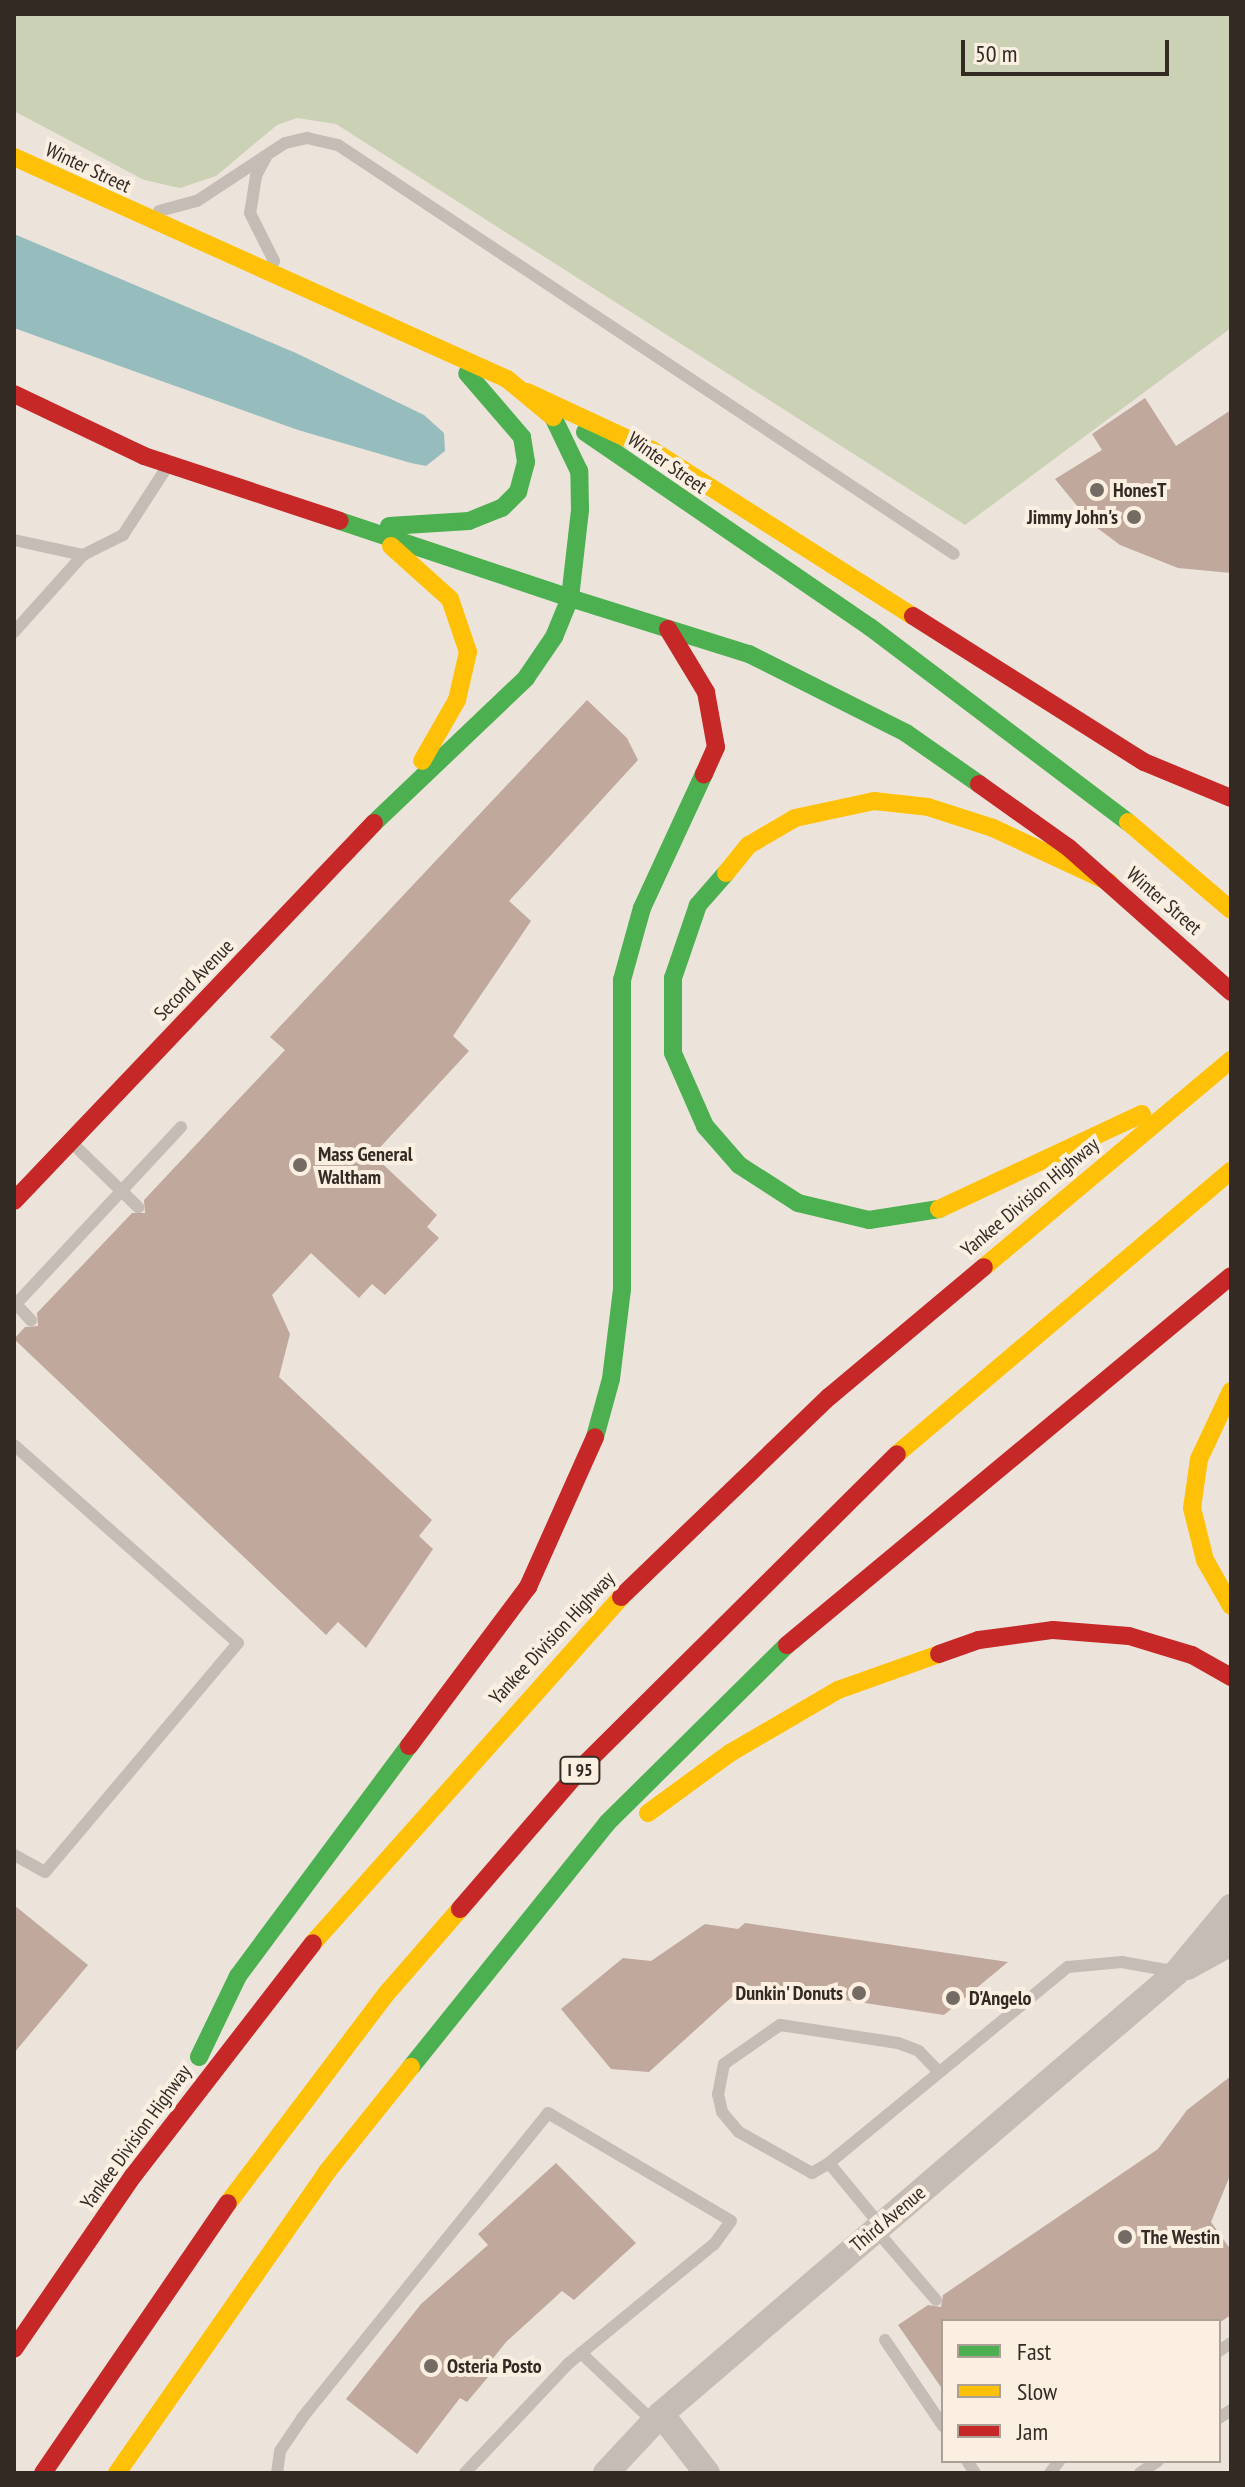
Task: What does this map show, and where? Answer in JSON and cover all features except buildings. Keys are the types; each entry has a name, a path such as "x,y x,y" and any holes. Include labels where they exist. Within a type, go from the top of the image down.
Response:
{"main road":[{"name":"Winter Street","path":"14,157 51,178 398,325 527,392 870,627 1132,825 1231,910"},
{"path":"348,521 402,526 469,521 511,500 525,472 522,437 504,409 454,362 398,325"},
{"path":"527,392 652,450 1144,762 1231,798"},
{"name":"Second Avenue","path":"16,1196 406,789 526,678 554,637 570,598 580,536 579,471 561,426 527,392"},
{"name":"Winter Street","path":"14,394 168,465 348,521 570,598 772,663 875,715 991,788 1109,882 1231,992"},
{"name":"Second Avenue","path":"348,521 431,578 457,610 465,634 468,662 457,700 406,789"},
{"path":"158,2142 238,1976 493,1639 553,1543 591,1451 611,1379 622,1289 622,980 646,897 716,747 706,692 668,629"},
{"path":"1109,882 993,828 928,807 874,801 795,818 729,863 686,929 670,1004 681,1079 721,1148 757,1180 798,1203 869,1220 950,1207 1056,1150 1189,1094"},
{"name":"Yankee Division Highway","path":"14,2349 158,2142 393,1845 635,1583 840,1387 1231,1060"},
{"name":"I 95","path":"43,2473 271,2141 387,1993 586,1763 876,1472 1231,1171"},
{"path":"117,2473 319,2183 550,1899 607,1823 803,1628 1231,1276"},
{"path":"1231,1391 1199,1459 1192,1508 1205,1560 1231,1606"},
{"path":"550,1899 688,1781 794,1713 908,1661 1028,1632 1149,1640 1231,1677"},
{"path":"1028,1632 1111,1655"}],"street":[{"path":"14,166 51,178"},
{"name":"Third Avenue","path":"606,2473 657,2418 1177,1972 1231,1907"},
{"name":"Third Avenue","path":"1177,1972 1231,1943"},
{"path":"657,2418 707,2473"}],"lane":[{"path":"132,213 197,201 273,149 307,138 354,154 436,214 954,554"},
{"path":"273,149 256,176 250,213 261,245 296,282"},
{"path":"14,632 83,555 123,535 168,465"},
{"path":"14,540 83,555"},
{"path":"31,1320 15,1303 181,1127"},
{"path":"70,1142 138,1207"},
{"path":"14,1445 238,1643 45,1872 14,1855"},
{"path":"939,2072 919,2051 898,2043 780,2025 720,2069 719,2100 732,2126 804,2172 829,2163 1068,1967 1122,1962 1177,1972"},
{"path":"277,2473 280,2451 302,2418 548,2113 731,2221 714,2244 581,2353 465,2473"},
{"path":"829,2163 936,2300"},
{"path":"885,2340 941,2423"},
{"path":"581,2353 657,2418"}],"green space":[{"path":"14,14 1231,14 1231,328 965,525 336,124 297,118 277,125 216,176 180,188 144,180 14,111"}],"water":[{"path":"14,234 296,353 424,415 444,433 445,451 426,466 411,463 298,430 14,328"}],"traffic: fast":[{"path":"389,526 469,521 502,508 518,492 526,462 522,437 467,373"},
{"path":"374,823 526,678 554,637 570,598 580,510 579,471 553,417"},
{"path":"585,432 870,627 1128,822"},
{"path":"340,521 570,598"},
{"path":"570,598 749,654 906,733 979,784"},
{"path":"595,1437 611,1379 622,1289 622,980 642,908 704,774"},
{"path":"726,873 698,905 673,978 673,1053 705,1126 739,1165 798,1203 869,1220 939,1209"},
{"path":"411,2067 607,1823 787,1645"},
{"path":"199,2057 238,1976 409,1746"}],"traffic: slow":[{"path":"14,157 507,379 553,417"},
{"path":"527,392 652,450 913,616"},
{"path":"391,546 450,599 468,652 457,700 422,761"},
{"path":"726,873 749,845 795,818 874,801 928,807 993,828 1109,882"},
{"path":"1128,822 1231,910"},
{"path":"984,1267 1231,1060"},
{"path":"939,1209 1142,1114"},
{"path":"897,1454 1231,1171"},
{"path":"1231,1391 1199,1459 1192,1508 1205,1560 1231,1606"},
{"path":"313,1943 621,1597"},
{"path":"648,1813 730,1753 838,1690 939,1654"},
{"path":"228,2203 387,1993 460,1909"},
{"path":"117,2473 326,2173 411,2067"}],"traffic: jam":[{"path":"14,394 144,456 340,521"},
{"path":"913,616 1144,762 1231,798"},
{"path":"668,629 706,692 716,747 704,774"},
{"path":"979,784 1069,848 1231,992"},
{"path":"14,1201 374,823"},
{"path":"621,1597 829,1397 984,1267"},
{"path":"787,1645 1231,1276"},
{"path":"409,1746 528,1587 595,1437"},
{"path":"460,1909 586,1763 897,1454"},
{"path":"939,1654 979,1640 1053,1630 1129,1636 1192,1655 1231,1677"},
{"path":"14,2349 133,2176 313,1943"},
{"path":"43,2473 228,2203"}],"place":[{"name":"HonesT","path":"1097,490"},
{"name":"Jimmy John's","path":"1134,517"},
{"name":"Mass General Waltham","path":"300,1165"},
{"name":"Dunkin' Donuts","path":"859,1993"},
{"name":"D'Angelo","path":"953,1998"},
{"name":"The Westin","path":"1125,2237"},
{"name":"Osteria Posto","path":"431,2366"}]}
